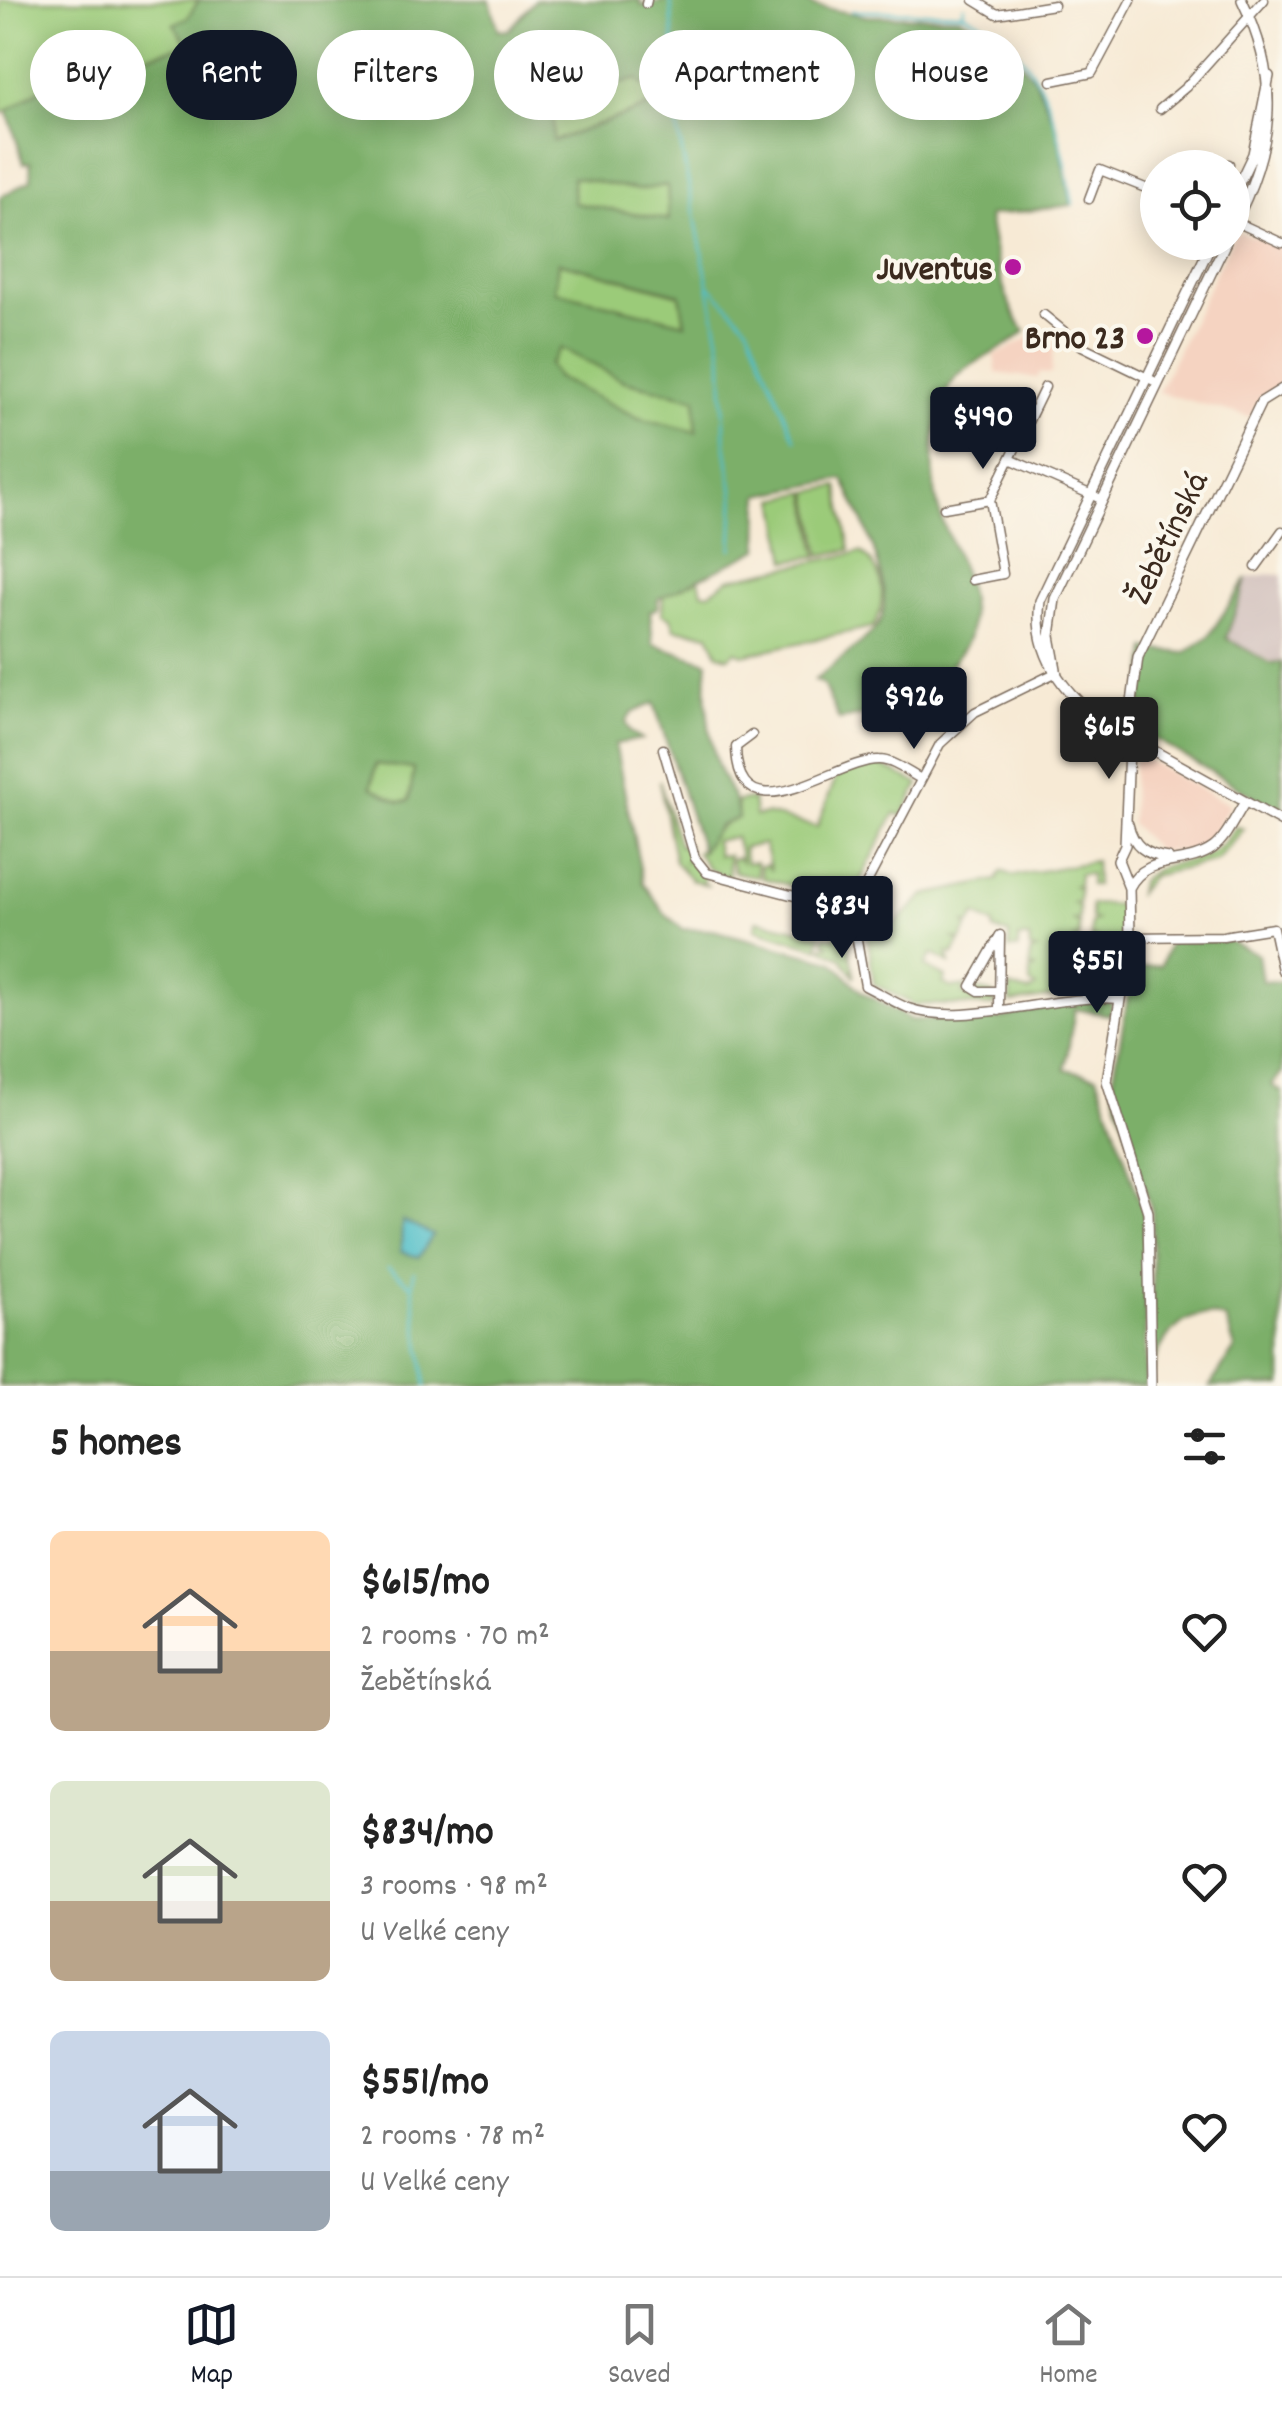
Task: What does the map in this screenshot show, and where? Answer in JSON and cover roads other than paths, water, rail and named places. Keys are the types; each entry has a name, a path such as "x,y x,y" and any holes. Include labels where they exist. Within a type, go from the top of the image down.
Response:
{"street":[{"path":"974,0 997,14 1054,4"},
{"path":"1052,81 1092,73 1131,0"},
{"path":"1242,0 1251,15 1276,91 1274,131 1250,186"},
{"path":"1160,109 1186,87 1264,0"},
{"path":"1269,76 1282,74"},
{"path":"1250,160 1269,76"},
{"path":"1090,199 1100,170 1140,186"},
{"path":"1250,230 1282,243"},
{"path":"1203,260 1040,601 1042,651 1079,704 1124,728 1147,747 1282,822"},
{"path":"1057,672 1051,614 1101,500 1217,260"},
{"path":"1044,315 1082,346 1158,383"},
{"path":"972,580 1004,574 990,500 1045,386"},
{"name":"Žebětínská","path":"1124,728 1138,657 1261,402 1282,389"},
{"path":"1010,459 1101,500"},
{"path":"944,508 990,500"},
{"path":"1256,567 1282,531"},
{"path":"1057,672 957,725 940,744 852,911 868,988 910,1009 999,1011 1077,996 1120,1000"},
{"path":"752,735 736,747 742,776 754,788 772,794 788,793 852,764 884,760 921,779"},
{"path":"1129,748 1124,848 1118,860 1129,888 1130,936 1107,1085 1148,1212 1150,1386"},
{"path":"663,750 695,858 706,873 852,911"},
{"path":"1124,872 1141,872 1215,847 1246,802"},
{"path":"1126,818 1137,845 1147,853 1176,859"},
{"path":"1124,848 1137,845"},
{"path":"1129,888 1141,872 1147,853"},
{"path":"1130,936 1223,936 1278,927 1282,970"},
{"path":"999,991 979,991 971,986 1000,935 999,1011"}],"water":[{"path":"402,1221 433,1235 419,1257 401,1252"}],"waterway":[{"path":"671,0 678,131 722,354 725,440 734,499 732,549"},
{"path":"964,6 963,13 1013,47 1044,92 1054,118 1073,204"},
{"path":"852,11 961,13"},
{"path":"710,286 748,326 795,439"},
{"path":"388,1268 412,1286 426,1386"},
{"path":"412,1286 414,1272"}],"place":[{"name":"Juventus","path":"1013,267"},
{"name":"Brno 23","path":"1145,336"}]}
